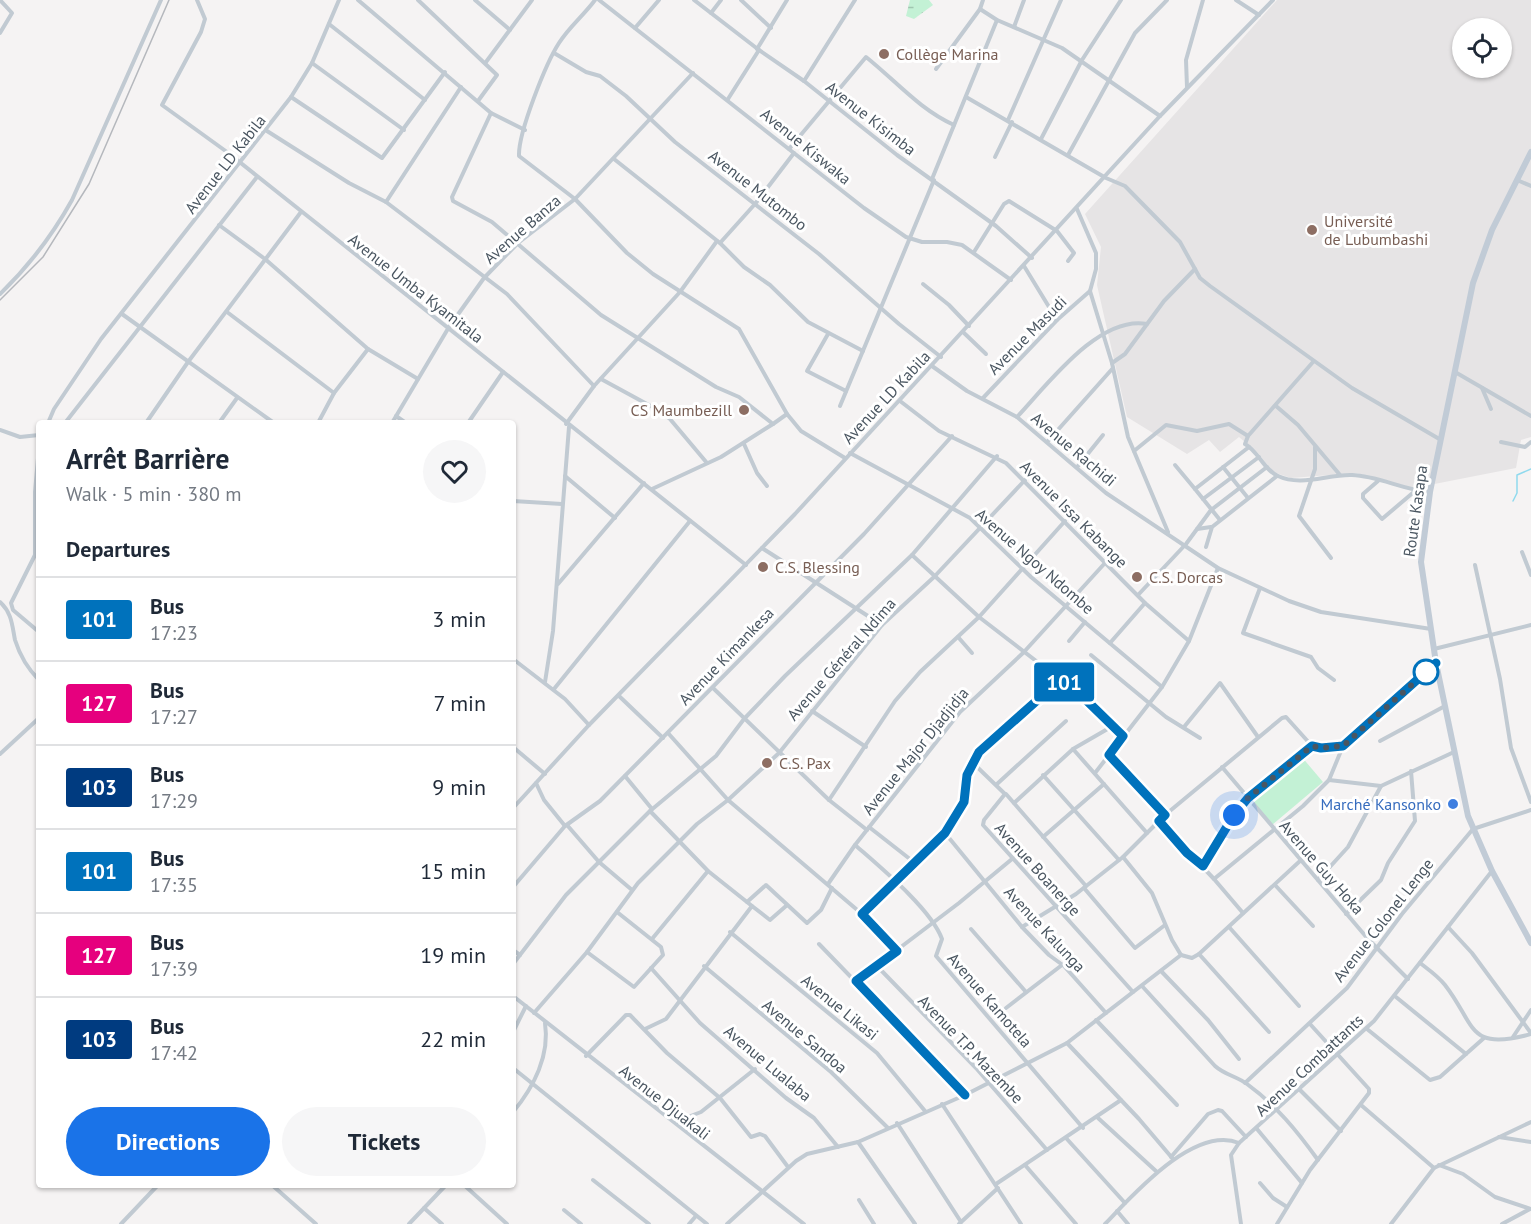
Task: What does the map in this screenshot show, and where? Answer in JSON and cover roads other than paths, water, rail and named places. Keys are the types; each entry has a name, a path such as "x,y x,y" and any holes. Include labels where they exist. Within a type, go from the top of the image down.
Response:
{"main road":[{"name":"Route Kasapa","path":"1531,152 1484,246 1473,283 1430,492 1421,562 1436,663 1463,800 1492,871 1531,943"}],"street":[{"path":"0,0 12,13 0,33"},
{"path":"0,294 54,232 72,201 161,0"},
{"name":"Avenue Umba Kyamitala","path":"197,0 205,21 162,105 449,327 568,425 746,565"},
{"name":"Avenue LD Kabila","path":"50,420 89,357 267,131 291,97 312,63 339,0"},
{"path":"418,0 486,62 498,76 478,101"},
{"path":"475,0 510,30"},
{"path":"486,62 532,0"},
{"path":"597,0 563,36 554,53 525,130 519,156 575,199 627,253 746,336 787,414 801,431 845,458"},
{"name":"Avenue Kiswaka","path":"597,0 728,99 864,208 910,239 922,242 956,243 974,252 1011,280"},
{"path":"635,28 659,0"},
{"name":"Avenue Kisimba","path":"694,0 758,50 804,81 993,223 1032,258"},
{"path":"711,13 722,0"},
{"path":"741,0 771,28"},
{"path":"728,99 788,0"},
{"path":"804,81 855,0"},
{"path":"936,69 980,9 983,0"},
{"path":"1014,27 1024,0"},
{"path":"995,157 1061,0"},
{"path":"1041,140 1082,60 1120,0"},
{"path":"1068,155 1135,33 1167,0"},
{"path":"1187,88 1186,64 1203,0"},
{"path":"1236,0 1258,15"},
{"name":"Avenue LD Kabila","path":"516,805 590,725 762,549 1106,178 1160,116 1273,0"},
{"path":"359,1 491,112 525,130"},
{"path":"980,9 997,20 1043,39 1082,60 1160,116"},
{"path":"840,406 910,239 997,20"},
{"path":"329,24 425,100"},
{"name":"Avenue Mutombo","path":"554,53 586,72 606,80 675,142 819,254 881,309 941,357"},
{"path":"789,149 866,57 895,81 914,102 936,117 954,124"},
{"path":"312,63 404,130"},
{"path":"291,97 380,158 384,157 445,72"},
{"name":"Avenue Banza","path":"394,420 449,327 484,278 518,243 575,199 693,74"},
{"path":"386,202 461,87"},
{"path":"966,97 1106,178 1125,186 1180,242 1195,269 1210,286 1313,362 1398,417 1441,440"},
{"path":"491,112 452,199 492,222 601,315 716,387 739,397 773,424"},
{"path":"267,131 350,183 386,202 511,297 594,386"},
{"path":"545,682 554,631 568,425 594,386 635,338 680,292 719,242 755,204 794,153"},
{"path":"614,159 719,242 744,267 778,292 808,322 863,351"},
{"name":"Avenue LD Kabila","path":"67,420 257,177"},
{"path":"1517,180 1531,186"},
{"path":"974,252 1004,204 1009,201 1057,231 1074,253 1068,261"},
{"path":"1077,209 1096,253 1096,269 1090,291 1104,332 1134,451 1168,533"},
{"path":"148,420 188,362 301,212"},
{"path":"219,225 265,259 368,350 418,379"},
{"path":"1024,266 1057,320"},
{"path":"1048,441 1125,354 1147,324 1195,269"},
{"path":"922,284 949,305 969,326"},
{"name":"Avenue Masudi","path":"983,398 1057,320 1090,291"},
{"path":"227,312 334,393"},
{"path":"122,314 270,420"},
{"path":"1017,417 1077,355 1104,332 1134,321 1147,324"},
{"path":"963,332 986,354"},
{"path":"828,334 807,371 846,391"},
{"path":"320,420 334,393 368,350"},
{"path":"1313,362 1244,442 1276,476 1298,482 1340,475 1360,476 1416,491 1430,492"},
{"name":"Avenue Rachidi","path":"932,366 967,391 1017,417 1078,466 1106,493 1186,544 1218,568 1260,588 1321,612 1431,629"},
{"path":"470,420 503,372"},
{"path":"1455,372 1531,416"},
{"path":"601,379 670,419 708,464"},
{"path":"1480,385 1491,409"},
{"path":"221,420 237,398"},
{"name":"Avenue Issa Kabange","path":"900,401 926,423 997,456 1025,480 1146,603 1189,641"},
{"path":"1276,406 1298,425 1340,475"},
{"path":"652,489 708,464 744,444 787,414"},
{"path":"396,416 402,420"},
{"path":"1134,451 1166,425 1197,431 1226,423 1235,426 1248,436"},
{"path":"0,430 20,437 36,435"},
{"path":"1078,466 1103,435"},
{"name":"Avenue Kimankesa","path":"516,884 566,826 600,801 815,584 951,436"},
{"path":"1501,442 1525,447 1531,442"},
{"path":"744,444 767,486"},
{"path":"1195,489 1250,447"},
{"path":"1315,447 1317,461 1313,479 1299,516 1331,558"},
{"name":"Avenue Ngoy Ndombe","path":"850,453 906,486 954,508 980,527 1021,567 1162,687"},
{"path":"516,960 553,910 599,861 651,810 721,750 744,720 785,676 912,555 997,456"},
{"path":"1203,499 1259,457"},
{"path":"1175,465 1220,520"},
{"path":"1223,467 1248,498"},
{"path":"1138,595 1186,544 1211,510 1267,467"},
{"path":"564,476 615,518"},
{"path":"1206,547 1212,527 1276,476"},
{"name":"Avenue Général Ndima","path":"534,1012 587,952 632,890 678,843 778,753 882,625 934,577 1025,480"},
{"path":"36,481 35,555 14,594 11,611 21,653 27,668 36,677"},
{"path":"1379,481 1362,498 1382,519 1416,491"},
{"path":"557,585 644,483"},
{"path":"516,501 562,504"},
{"path":"829,800 895,701 920,672 980,617 1021,567 1065,521"},
{"path":"554,689 690,522"},
{"path":"1197,529 1212,527"},
{"path":"762,549 882,625"},
{"path":"1522,552 1531,575"},
{"path":"912,555 934,577 1023,653 1083,697 1111,727 1123,736"},
{"name":"Avenue Major Djadjidja","path":"786,906 807,923 821,910 830,886 855,844 972,698 1023,653 1105,563"},
{"path":"1475,565 1491,637 1511,748 1531,802"},
{"path":"1095,773 1162,687 1189,641 1218,568"},
{"path":"1260,588 1243,633 1311,657 1319,670 1334,680"},
{"path":"0,602 36,630"},
{"path":"1110,643 1146,603"},
{"path":"1069,641 1085,621"},
{"path":"1434,649 1491,637 1531,625"},
{"path":"957,637 972,653"},
{"path":"1091,655 1166,717 1200,738"},
{"path":"516,661 554,689 590,725"},
{"path":"1214,879 1303,806 1329,780 1343,746 1436,663"},
{"path":"862,914 945,833 964,802 967,775 979,752 1060,680"},
{"path":"1184,727 1220,683 1258,737"},
{"path":"713,688 829,800 915,862"},
{"path":"620,696 663,738"},
{"path":"1380,741 1446,706"},
{"path":"812,711 866,747"},
{"path":"1022,927 1085,887 1121,858 1165,815 1284,717 1312,746 1321,748 1343,746"},
{"path":"0,754 36,721"},
{"path":"997,784 1066,721"},
{"path":"1014,803 1073,749 1111,727"},
{"path":"668,733 728,800 862,914 897,951"},
{"path":"1203,866 1234,815 1248,798 1312,746"},
{"path":"1073,749 1147,833"},
{"path":"516,750 545,774"},
{"path":"1329,780 1381,786 1454,752"},
{"path":"1109,755 1165,815"},
{"name":"Avenue Boanerge","path":"972,762 1005,794 983,822 1012,859 1133,992"},
{"name":"Avenue Guy Hoka","path":"1222,767 1346,914 1408,979"},
{"path":"1346,914 1381,880 1388,863 1415,821 1412,771"},
{"path":"1043,775 1152,893 1181,955 1192,958 1199,954 1300,861"},
{"path":"625,776 678,843 708,871 752,906 770,920 786,906 765,885 747,902"},
{"path":"536,783 544,800 566,826 599,861 632,890"},
{"path":"1043,837 1104,784"},
{"path":"1318,880 1348,848 1381,786"},
{"path":"1005,794 1135,948 1165,925"},
{"path":"1473,829 1531,810"},
{"path":"1159,821 1187,853 1203,866 1243,913"},
{"name":"Avenue Colonel Lenge","path":"1245,1083 1347,988 1402,914 1473,829"},
{"name":"Avenue Kalunga","path":"945,833 1022,927 1106,1012"},
{"path":"855,844 895,881 933,923"},
{"path":"856,981 1012,859"},
{"path":"652,939 708,871"},
{"name":"Avenue Combattants","path":"1239,1143 1367,1029 1396,997 1492,871"},
{"path":"1275,885 1313,926"},
{"path":"645,1029 665,1020 752,906"},
{"path":"587,952 634,987 664,952 652,939 617,912"},
{"name":"Avenue Kamotela","path":"933,923 942,939 936,956 1028,1062"},
{"path":"1228,927 1299,1006"},
{"path":"1420,963 1444,983 1470,1028 1484,1038 1513,1038 1531,1034 1472,952 1448,927"},
{"path":"971,929 1026,992"},
{"name":"Avenue Likasi","path":"730,932 877,1053 925,1111"},
{"path":"819,944 965,1095"},
{"path":"516,952 520,955"},
{"path":"1199,954 1269,1032"},
{"path":"727,1224 761,1190 807,1154 858,1142 965,1095 1067,1043 1181,955"},
{"name":"Avenue T.P. Mazembe","path":"876,965 988,1083 1047,1150"},
{"path":"1006,1008 1062,965"},
{"name":"Avenue Sandoa","path":"704,966 831,1072 888,1128"},
{"name":"Avenue Lualaba","path":"651,968 678,1000 786,1098 814,1118 838,1148"},
{"path":"1161,972 1208,1020 1239,1059"},
{"path":"1142,986 1215,1066 1225,1075 1238,1078 1278,1109 1318,1160"},
{"path":"1396,997 1466,1054"},
{"name":"Avenue Djuakali","path":"516,998 586,1056 675,1122 720,1161 804,1224"},
{"path":"516,1026 526,1006"},
{"path":"1513,1038 1531,1010"},
{"path":"586,1056 627,1014 645,1029 666,1053 720,1098 751,1137 763,1135 788,1167"},
{"path":"1096,1020 1177,1105"},
{"path":"516,1107 531,1084 546,1053 545,1023"},
{"path":"1277,1224 1302,1183 1361,1105 1369,1089 1310,1024"},
{"path":"1367,1029 1430,1080 1440,1077 1484,1038"},
{"path":"1067,1043 1172,1158"},
{"path":"1028,1062 1083,1128"},
{"path":"675,1122 701,1112 755,1069"},
{"path":"516,1071 707,1224"},
{"path":"1300,1090 1341,1131"},
{"path":"897,1123 959,1223 997,1186 1121,1100"},
{"path":"942,1104 1021,1224"},
{"path":"1361,1105 1434,1168"},
{"path":"1105,1224 1172,1158 1209,1114 1215,1110 1222,1111 1246,1137"},
{"path":"1098,1118 1157,1172"},
{"path":"1391,1224 1434,1168 1531,1122"},
{"path":"1257,1129 1302,1183"},
{"path":"1498,1137 1531,1142"},
{"path":"1066,1138 1125,1203"},
{"path":"1172,1158 1220,1140 1239,1143 1231,1155 1241,1224"},
{"path":"858,1142 915,1224"},
{"path":"1025,1165 1076,1224"},
{"path":"1439,1165 1463,1174 1495,1197 1531,1209 1502,1224"},
{"path":"593,1180 649,1224"},
{"path":"1260,1183 1273,1198 1287,1207"},
{"path":"122,1224 155,1188"},
{"path":"275,1188 316,1224"},
{"path":"409,1224 443,1188"},
{"path":"467,1188 507,1224"},
{"path":"859,1200 874,1224"},
{"path":"424,1208 442,1224"},
{"path":"564,1210 581,1224"},
{"path":"1117,1211 1128,1224"},
{"path":"689,1224 696,1216"}],"waterway":[{"path":"1513,501 1517,493 1517,475 1531,469"}],"railway":[{"path":"0,300 43,257 89,184 169,0"}],"place":[{"name":"Collège Marina","path":"884,54"},
{"name":"Université de Lubumbashi","path":"1312,230"},
{"name":"CS Maumbezill","path":"744,410"},
{"name":"C.S. Blessing","path":"763,567"},
{"name":"C.S. Dorcas","path":"1137,577"},
{"name":"C.S. Pax","path":"767,763"},
{"name":"Marché Kansonko","path":"1453,804"}]}
